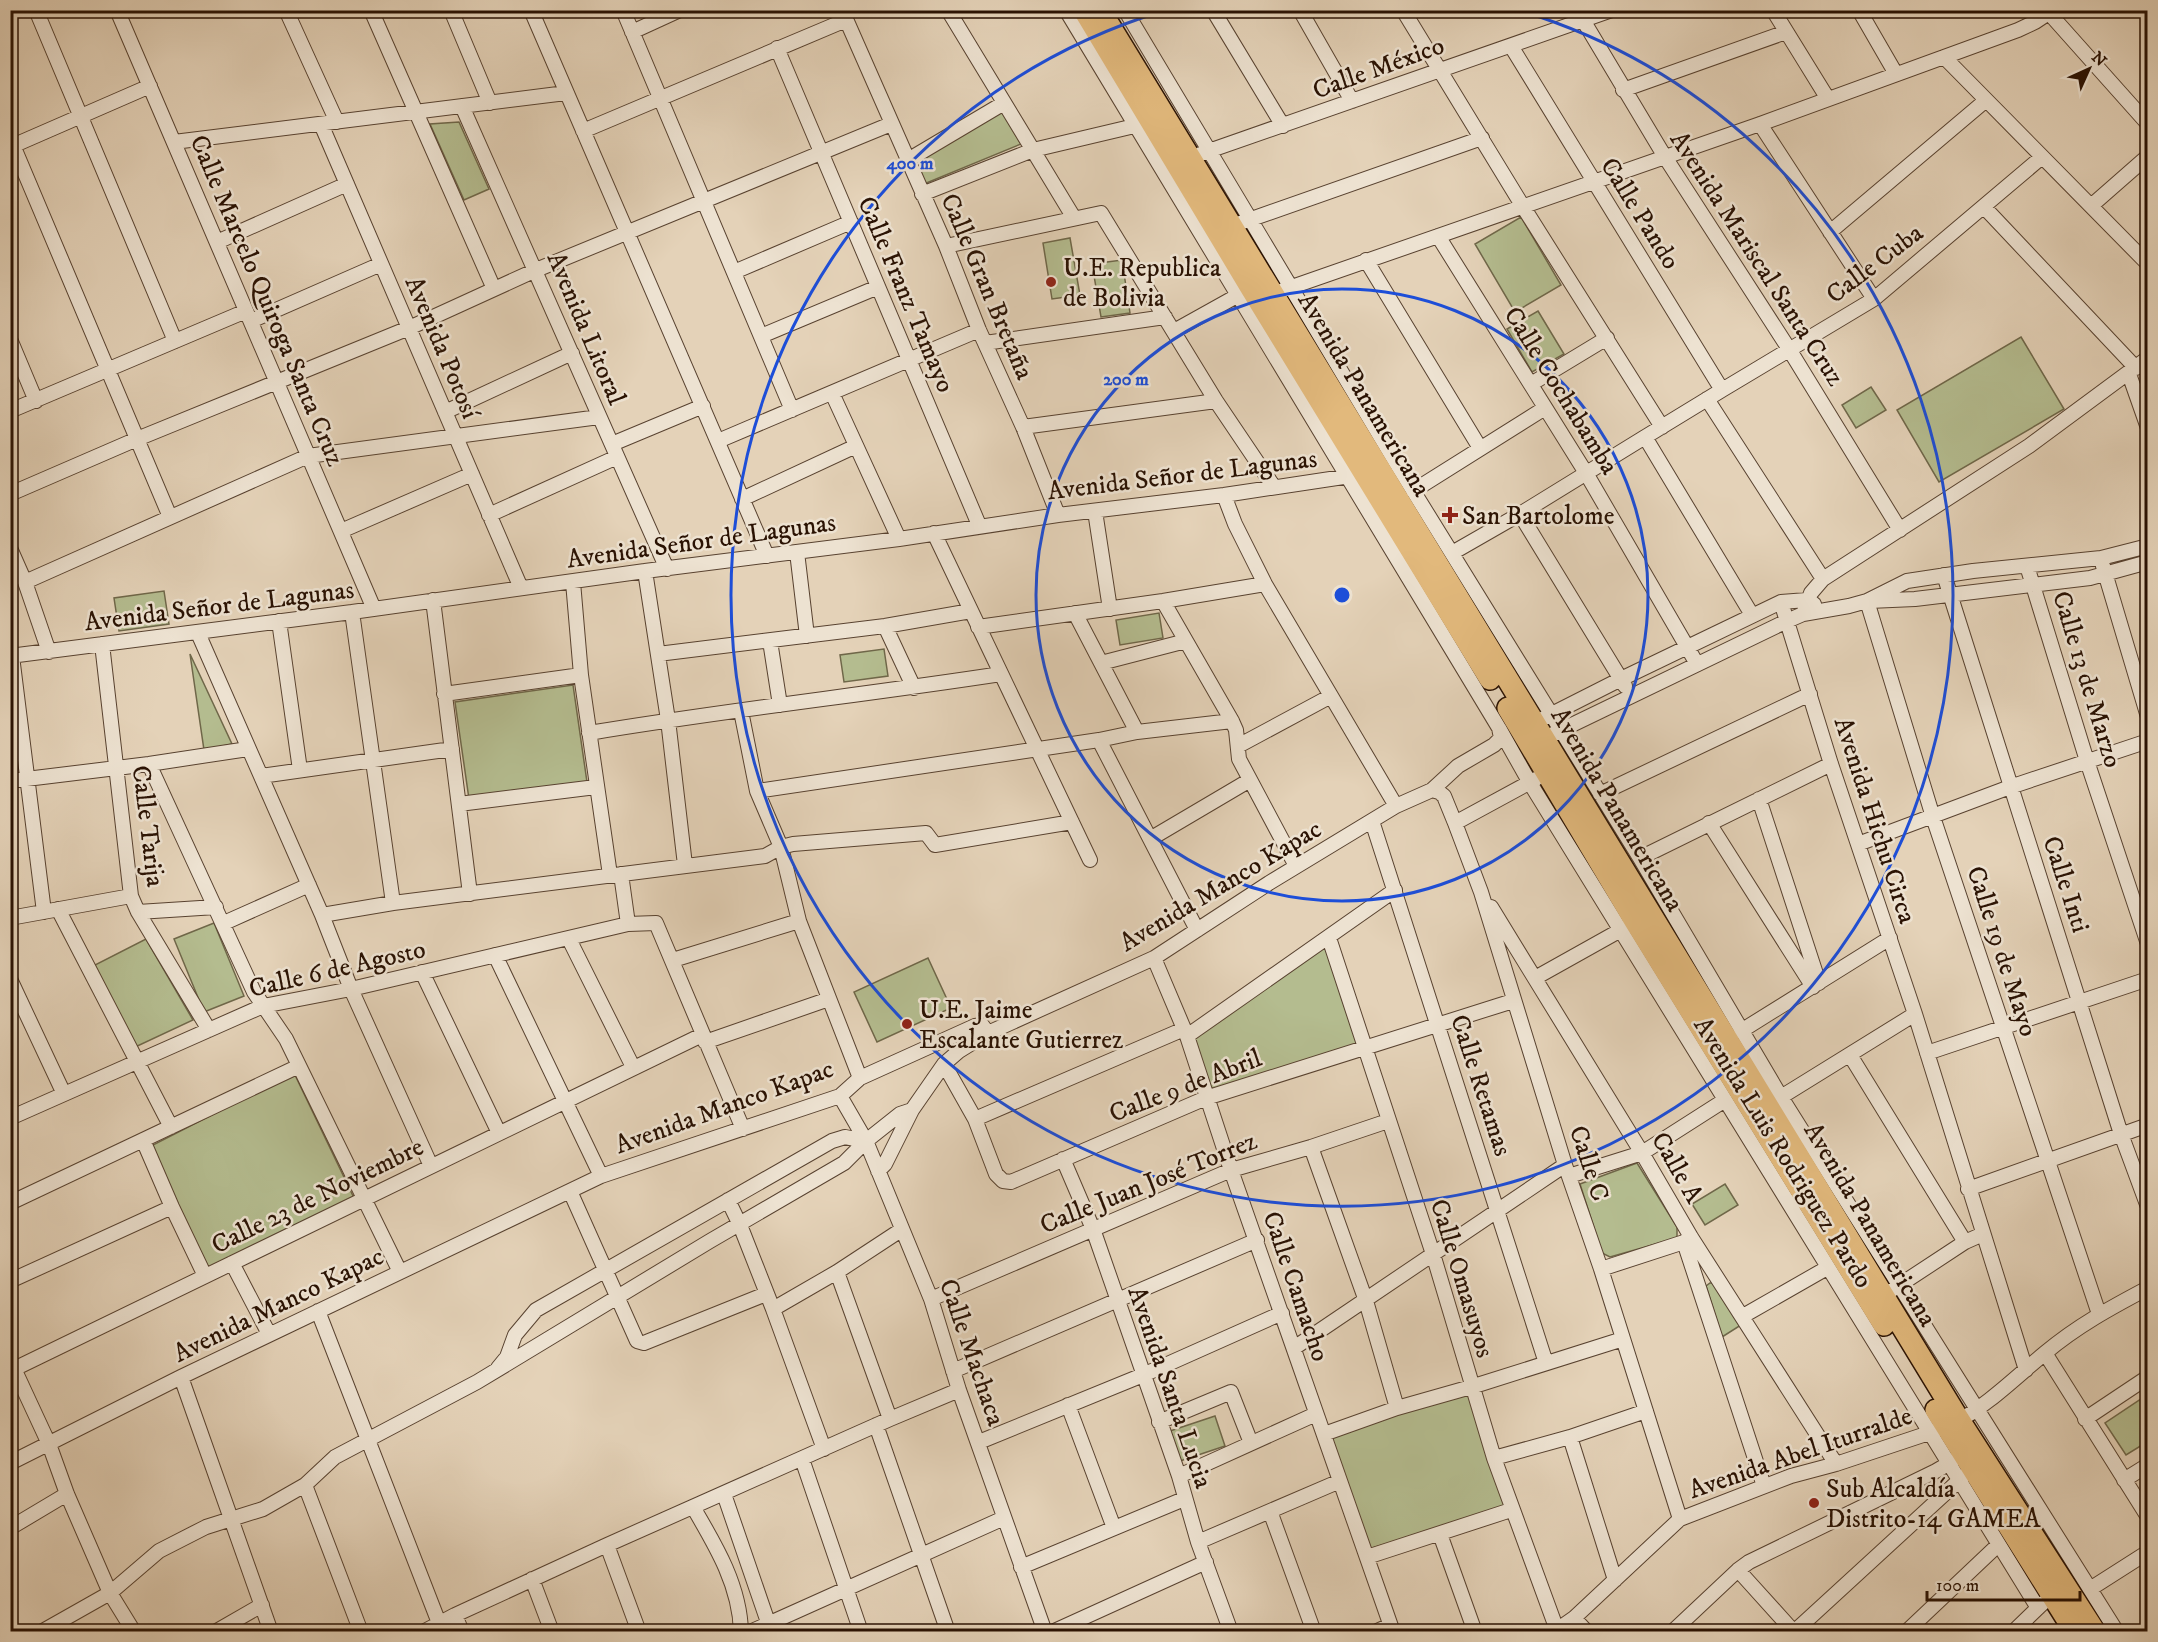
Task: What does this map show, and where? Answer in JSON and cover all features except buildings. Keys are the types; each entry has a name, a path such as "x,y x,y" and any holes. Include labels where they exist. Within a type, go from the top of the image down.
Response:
{"highway":[{"name":"Avenida Panamericana","path":"1084,10 1142,124 1244,292 1372,471 1539,731 1891,1291 1945,1427"},
{"name":"Avenida Panamericana","path":"1100,10 1199,154 1281,290 1372,471"},
{"name":"Avenida Panamericana","path":"1539,731 1538,778 1628,926 1945,1427 2095,1632"},
{"name":"Avenida Panamericana","path":"1972,1464 2045,1602 2075,1632"}],"street":[{"path":"36,10 176,341"},
{"name":"Calle Marcelo Quiroga Santa Cruz","path":"117,10 374,609"},
{"path":"286,10 337,122"},
{"path":"371,10 494,289"},
{"path":"451,10 490,103"},
{"path":"531,10 767,556"},
{"path":"623,10 792,410"},
{"path":"632,32 680,10"},
{"path":"948,10 1074,218"},
{"path":"922,194 1033,150 1142,124 1066,10"},
{"name":"Avenida Panamericana","path":"1125,10 1199,154"},
{"path":"1213,10 1283,126"},
{"path":"1300,10 1352,101"},
{"path":"1403,10 1438,70 1662,427"},
{"name":"Calle México","path":"1199,154 1511,46 1580,15 1612,10"},
{"path":"1773,10 1828,99"},
{"path":"1860,11 1896,74"},
{"path":"1281,290 1760,124 2018,30 2051,12 2148,124"},
{"path":"583,131 777,48 844,15"},
{"name":"Calle Gran Bretaña","path":"844,15 946,246 1058,515"},
{"name":"Avenida Mariscal Santa Cruz","path":"1580,15 1623,90 1789,349 1900,530"},
{"path":"1623,90 1786,32"},
{"name":"Calle Pando","path":"1511,46 1722,390"},
{"name":"Calle Franz Tamayo","path":"777,48 979,525"},
{"path":"1944,57 2148,264"},
{"path":"150,86 81,117 12,144 170,518"},
{"path":"174,142 566,93"},
{"path":"1830,232 1985,101"},
{"path":"908,160 1004,103"},
{"name":"Avenida Litoral","path":"462,106 667,569"},
{"name":"Avenida Potosí","path":"321,124 521,588"},
{"path":"10,494 276,381 409,328 536,270 704,203 891,124"},
{"path":"1760,124 1874,299"},
{"path":"1240,223 1482,138"},
{"path":"2091,206 2148,156"},
{"name":"Calle Cuba","path":"1722,390 1874,299 2042,157"},
{"path":"217,242 347,184"},
{"path":"1984,207 2132,371 2148,428"},
{"path":"946,246 1101,213 1216,401 1274,487"},
{"path":"734,272 851,222"},
{"name":"Calle Cochabamba","path":"1438,236 1586,473 1697,664"},
{"path":"1366,260 1480,448"},
{"path":"10,411 176,341 249,316 381,264"},
{"path":"761,336 878,287"},
{"path":"1174,331 1244,292"},
{"path":"718,441 909,359 982,337 1165,317"},
{"path":"1531,384 1607,338"},
{"path":"10,339 36,400"},
{"path":"445,412 572,353"},
{"path":"1803,614 1807,600 1823,579 2029,446 2148,358"},
{"path":"1452,552 1520,514 1722,390"},
{"path":"832,393 899,539"},
{"path":"1707,399 1823,579"},
{"path":"1023,427 1216,401"},
{"path":"489,515 704,406"},
{"path":"1413,491 1545,408"},
{"path":"25,582 308,456 599,417"},
{"path":"1645,437 1752,615"},
{"path":"742,499 856,446"},
{"name":"Avenida Panamericana","path":"1372,471 1413,491 1452,552 1539,731 1600,794 1781,1097 1891,1291 1977,1408 1972,1464 2090,1589 2117,1632"},
{"name":"Avenida Panamericana","path":"1372,471 1499,728 1538,778"},
{"name":"Avenida Señor de Lagunas","path":"11,656 899,539 979,525 1224,495 1372,471"},
{"path":"340,531 472,474"},
{"path":"1224,495 1239,534 1265,584 1396,806"},
{"path":"1095,511 1110,609"},
{"path":"1520,514 1631,696"},
{"path":"934,533 1090,860"},
{"path":"1867,601 1907,581 2100,558 2148,546"},
{"path":"10,548 25,582 49,652"},
{"path":"797,552 807,636"},
{"path":"2100,558 2148,717"},
{"path":"1539,731 1631,696 1803,614 1867,601 1915,599 2033,585 2105,574 2148,562"},
{"name":"Calle 13 de Marzo","path":"2027,566 2087,761 2148,944"},
{"path":"645,571 668,720 685,865"},
{"name":"Calle Inti","path":"1944,575 2121,1134 2148,1207"},
{"path":"573,582 581,675 596,787 628,924"},
{"path":"978,627 1265,584"},
{"path":"433,600 470,894"},
{"path":"1539,731 1620,679 1781,602 1807,600 1824,611"},
{"path":"1163,601 1232,721 1236,730 1239,759 1296,866"},
{"name":"Calle 19 de Mayo","path":"1867,601 1933,817 2099,1314"},
{"name":"Avenida Hichu Circa","path":"1781,602 1915,1014 2026,1370"},
{"path":"658,654 885,626 971,611"},
{"path":"352,612 393,903"},
{"path":"1075,613 1137,732"},
{"path":"279,621 300,770"},
{"path":"885,626 915,688"},
{"path":"198,633 322,915 351,988 431,1166"},
{"path":"770,641 780,705"},
{"path":"1101,663 1186,641"},
{"name":"Calle Tarija","path":"102,644 131,896 138,912 209,1030"},
{"path":"11,656 27,778 51,910 171,1127"},
{"path":"589,733 1001,674"},
{"path":"444,694 581,675"},
{"path":"1600,794 1810,694"},
{"path":"1238,746 1331,696"},
{"path":"741,711 757,791 781,847 799,921 860,1078"},
{"path":"757,791 1037,750 1137,732 1232,721"},
{"name":"Avenida Manco Kapac","path":"10,1463 269,1334 601,1176 840,1096 860,1078 975,1026 982,1025 988,1033 1154,958 1296,866 1396,806 1432,790 1458,766 1494,745 1501,738 1499,728"},
{"path":"1099,740 1197,930"},
{"path":"1858,844 2010,787 2148,741"},
{"path":"261,776 452,748"},
{"path":"10,781 248,749"},
{"path":"149,764 262,1006 286,1040 400,1272"},
{"path":"1640,858 1832,764"},
{"path":"1432,790 1444,796 1455,823 1538,778"},
{"path":"1150,839 1251,780"},
{"path":"459,804 596,787"},
{"path":"1759,799 1816,985"},
{"name":"Calle Retamas","path":"1372,821 1546,1363"},
{"path":"322,915 393,903 765,856 781,847 793,844 926,833 935,845 1072,822"},
{"name":"Calle C","path":"1455,823 1481,892 1513,1001 1680,1519"},
{"path":"1709,823 1816,985"},
{"path":"224,923 309,885"},
{"path":"975,1119 1186,1033 1329,938 1395,890"},
{"name":"Calle A","path":"1481,892 1642,1153 1688,1239 1743,1316 1836,1464"},
{"path":"10,918 131,896"},
{"path":"138,912 216,907"},
{"path":"743,1129 673,960 799,921"},
{"name":"Calle 6 de Agosto","path":"10,1118 262,1006 351,988 628,924 656,923 673,960"},
{"path":"1535,978 1628,926"},
{"name":"Avenida Luis Rodriguez Pardo","path":"1628,926 1725,1100 1827,1268 1945,1427"},
{"name":"Calle Omasuyos","path":"1329,938 1433,1254 1494,1458 1556,1631"},
{"path":"1741,1031 1890,938"},
{"path":"569,939 633,1067"},
{"path":"495,955 601,1176"},
{"name":"Calle Camacho","path":"1154,958 1186,1033 1206,1098 1391,1628"},
{"path":"422,972 499,1133"},
{"path":"10,979 64,1094"},
{"path":"1927,1053 2148,979"},
{"name":"Calle 23 de Noviembre","path":"12,1365 205,1276 633,1067 704,1038 829,999"},
{"name":"Calle 9 de Abril","path":"945,1064 975,1119 996,1174 1003,1181 1011,1182 1206,1098 1513,1001"},
{"path":"1781,1097 1915,1014"},
{"path":"878,1171 885,1164 912,1110 945,1064 959,1051 988,1033"},
{"path":"1850,1055 1965,1242"},
{"path":"10,1203 299,1066"},
{"name":"Calle Machaca","path":"840,1096 866,1141 931,1299 959,1390 1045,1632"},
{"path":"1294,1348 1497,1210 1567,1171 1642,1153 1725,1100"},
{"path":"41,1632 110,1593 159,1551 206,1527 263,1509 305,1485 335,1457 477,1382 844,1163 866,1141 900,1114 912,1110"},
{"name":"Calle Juan José Torrez","path":"931,1299 1231,1170 1311,1147 1388,1121"},
{"path":"1968,1189 2148,1125"},
{"path":"498,1368 507,1357 514,1335 536,1310 832,1141 845,1137 866,1141"},
{"path":"143,1140 205,1276"},
{"path":"1311,1147 1366,1300 1397,1408"},
{"name":"Avenida Santa Lucia","path":"1063,1159 1093,1229 1179,1476 1184,1499 1227,1630"},
{"path":"570,1191 638,1341 644,1343 766,1294"},
{"path":"728,1200 773,1309 824,1449"},
{"path":"10,1281 172,1207"},
{"path":"773,1309 837,1272 901,1230"},
{"path":"1891,1291 1965,1242 1983,1234"},
{"path":"1601,1269 1688,1239 1764,1485"},
{"path":"953,1371 1257,1240"},
{"path":"232,1263 269,1334"},
{"path":"1743,1316 1827,1268"},
{"path":"837,1272 890,1419"},
{"name":"Avenida Abel Iturralde","path":"1556,1631 1574,1618 1680,1519 1764,1485 1836,1464 1945,1427 1977,1408 2045,1353 2099,1314 2148,1288"},
{"path":"318,1311 439,1623"},
{"path":"979,1443 1143,1376 1282,1313"},
{"path":"1324,1434 1397,1408 1623,1339"},
{"path":"2045,1353 2148,1518"},
{"path":"12,1365 16,1385 49,1444 67,1494 110,1593 134,1632"},
{"path":"181,1377 271,1632"},
{"path":"2085,1419 2148,1377"},
{"path":"423,1632 607,1545 959,1390"},
{"path":"1159,1422 1232,1392 1251,1443"},
{"path":"1068,1405 1114,1528"},
{"path":"1494,1458 1570,1437 1646,1411"},
{"path":"1179,1476 1316,1414"},
{"path":"876,1425 948,1632"},
{"path":"1570,1437 1615,1580"},
{"path":"802,1459 861,1632"},
{"path":"1906,1632 1998,1545 1972,1464"},
{"path":"1672,1632 1749,1562 1972,1464"},
{"path":"1738,1570 1794,1632 1972,1464"},
{"path":"2124,1480 2148,1465"},
{"path":"1198,1542 1340,1481"},
{"path":"305,1485 361,1632"},
{"path":"10,1528 67,1494"},
{"path":"724,1494 770,1628"},
{"path":"1021,1567 1184,1499"},
{"path":"693,1507 717,1547 739,1604 741,1632"},
{"path":"1270,1510 1314,1632"},
{"path":"1367,1557 1512,1510"},
{"path":"750,1632 770,1628 846,1587 1004,1518"},
{"path":"1440,1534 1475,1632"},
{"path":"607,1545 639,1632"},
{"name":"Avenida Panamericana","path":"1998,1545 2045,1602"},
{"path":"2090,1589 2148,1552"},
{"path":"1052,1632 1206,1562"},
{"path":"532,1579 552,1632"},
{"path":"2013,1632 2045,1602"},
{"path":"215,1632 262,1605"},
{"path":"456,1615 462,1632"},
{"path":"1574,1618 1587,1632"},
{"path":"1375,1632 1391,1628"}],"green space":[{"path":"1000,108 1021,144 924,184 914,160"},
{"path":"459,122 489,189 464,200 430,124"},
{"path":"1521,217 1561,285 1515,312 1475,244"},
{"path":"1070,238 1080,295 1052,299 1043,243"},
{"path":"1122,260 1130,313 1101,317 1092,264"},
{"path":"1538,311 1564,354 1532,372 1507,329"},
{"path":"2021,337 2064,409 1939,482 1897,410"},
{"path":"1871,387 1886,410 1856,428 1842,405"},
{"path":"164,591 169,624 119,631 114,598"},
{"path":"1159,613 1163,638 1120,645 1116,620"},
{"path":"884,649 888,676 844,682 840,655"},
{"path":"190,654 232,744 204,750"},
{"path":"573,685 587,782 469,799 455,702"},
{"path":"214,923 244,996 204,1012 174,939"},
{"path":"146,939 193,1020 131,1049 91,967"},
{"path":"1324,944 1357,1044 1210,1090 1192,1036"},
{"path":"928,958 951,1008 877,1042 854,992"},
{"path":"294,1073 354,1198 205,1269 149,1147"},
{"path":"1637,1163 1677,1227 1677,1238 1610,1257 1602,1253 1580,1184"},
{"path":"1725,1184 1738,1205 1705,1225 1692,1204"},
{"path":"1715,1283 1741,1325 1722,1337 1706,1286"},
{"path":"1469,1390 1507,1508 1369,1549 1330,1433"},
{"path":"2147,1395 2147,1442 2126,1455 2105,1423"},
{"path":"1215,1416 1225,1446 1180,1461 1170,1431"}],"place":[{"name":"U.E. Republica de Bolivia","path":"1051,282"},
{"name":"San Bartolome","path":"1450,515"},
{"name":"U.E. Jaime Escalante Gutierrez","path":"907,1024"},
{"name":"Sub Alcaldía Distrito-14 GAMEA","path":"1814,1503"}]}
